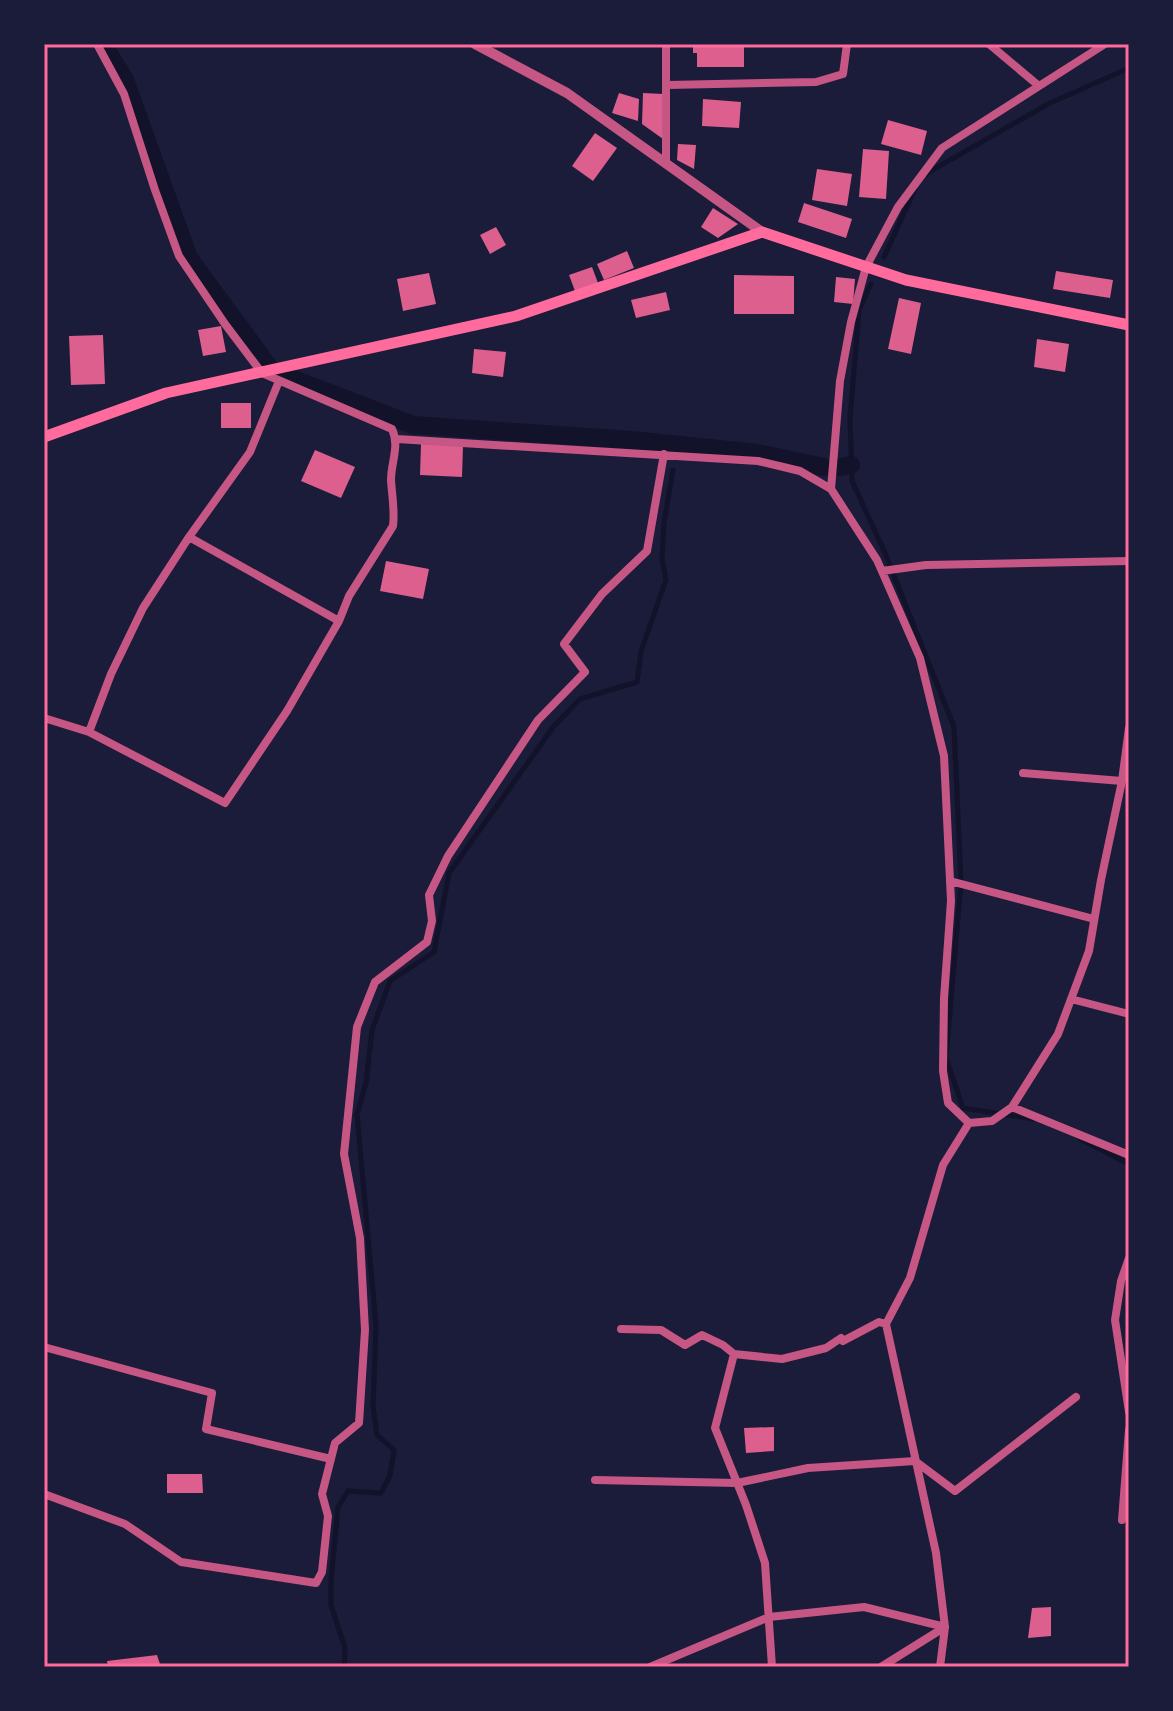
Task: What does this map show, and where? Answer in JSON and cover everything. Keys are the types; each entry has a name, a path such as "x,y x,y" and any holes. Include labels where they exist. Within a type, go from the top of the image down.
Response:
{"main road":[{"path":"44,437 166,393 516,316 762,232 906,280 1129,325"}],"street":[{"path":"44,718 89,732 225,803 287,711 339,621 349,596 393,526 395,514 391,478 397,439 392,429 262,373 179,256 124,94 97,44"},
{"path":"475,44 567,93 762,232"},
{"path":"666,44 666,163"},
{"path":"667,85 816,82 843,74 847,44"},
{"path":"989,44 1039,86"},
{"path":"831,489 840,381 851,322 866,267 898,207 942,148 1105,44"},
{"path":"89,732 111,674 143,608 250,452 279,381"},
{"path":"397,439 758,461 800,471 831,489 882,571 920,658 944,756 950,881 943,1071 948,1103 969,1123 992,1121 1012,1107 1058,1034 1089,951 1122,781 1129,728"},
{"path":"44,1494 125,1524 181,1562 316,1583 322,1572 328,1516 322,1494 335,1443 359,1423 365,1330 360,1238 344,1154 357,1027 375,982 427,942 432,921 429,895 448,856 538,720 585,672 564,644 602,594 647,551 664,454"},
{"path":"189,537 339,621"},
{"path":"882,571 926,565 1129,561"},
{"path":"1023,773 1122,781"},
{"path":"950,881 1094,919"},
{"path":"1071,999 1129,1014"},
{"path":"1012,1107 1129,1155"},
{"path":"940,1667 945,1627 936,1553 886,1324 910,1278 943,1165 969,1123"},
{"path":"1129,1258 1121,1281 1115,1320 1129,1412"},
{"path":"621,1329 661,1330 685,1345 702,1335 734,1354 782,1359 826,1348 879,1322 886,1324"},
{"path":"44,1347 212,1393 206,1429 331,1459"},
{"path":"734,1354 715,1428 765,1563 772,1667"},
{"path":"595,1480 737,1483 808,1468 915,1461 955,1491 1076,1397"},
{"path":"1122,1520 1129,1430"},
{"path":"650,1667 769,1617 864,1607 945,1627"},
{"path":"881,1667 945,1627"}],"building":[{"path":"744,44 744,67 697,67 697,53 693,53 693,46"},
{"path":"619,93 639,99 638,121 612,113"},
{"path":"643,93 664,94 663,139 642,124"},
{"path":"703,99 741,102 739,128 702,126"},
{"path":"888,120 927,131 921,155 881,144"},
{"path":"595,133 617,148 593,181 572,166"},
{"path":"678,144 696,145 694,169 677,160"},
{"path":"863,149 889,151 886,199 859,197"},
{"path":"817,169 852,174 847,206 812,200"},
{"path":"804,203 852,219 846,238 798,222"},
{"path":"713,208 738,224 718,238 701,227"},
{"path":"496,227 506,245 490,254 480,235"},
{"path":"627,251 634,268 604,280 597,264"},
{"path":"592,267 598,283 575,291 569,275"},
{"path":"1056,271 1113,280 1110,298 1053,289"},
{"path":"429,273 436,304 403,311 397,279"},
{"path":"734,275 794,276 794,314 734,314"},
{"path":"836,277 855,279 853,304 834,302"},
{"path":"666,292 670,310 636,318 631,300"},
{"path":"899,298 921,303 911,354 888,349"},
{"path":"221,326 226,352 203,356 198,330"},
{"path":"103,335 105,384 71,385 69,336"},
{"path":"1037,339 1069,344 1065,372 1034,367"},
{"path":"474,349 506,352 503,377 472,373"},
{"path":"221,403 251,403 251,428 221,428"},
{"path":"421,444 463,446 462,477 420,475"},
{"path":"315,450 355,467 341,498 301,481"},
{"path":"386,561 429,569 423,599 380,591"},
{"path":"774,1427 774,1451 746,1453 744,1428"},
{"path":"167,1474 202,1474 203,1493 167,1493"},
{"path":"1051,1607 1051,1636 1028,1638 1032,1608"},
{"path":"157,1655 161,1667 108,1667 107,1661"}],"waterway":[{"path":"103,44 125,80 189,258 269,367"},
{"path":"924,175 1048,104 1129,68"},
{"path":"884,257 915,189"},
{"path":"871,284 859,310 850,418 852,481 885,553 954,727 961,882 946,1058 963,1108 1034,1119"},
{"path":"275,372 413,425 631,440 757,453 824,467"},
{"path":"841,467 851,465"},
{"path":"344,1667 345,1648 331,1605 338,1507 348,1491 381,1493 390,1475 394,1450 377,1435 373,1406 376,1326 357,1114 366,1083 372,1030 390,981 434,952 449,873 554,726 580,699 637,682 641,651 666,580 662,559 664,523 673,470"},
{"path":"1080,1139 1129,1164"}]}
